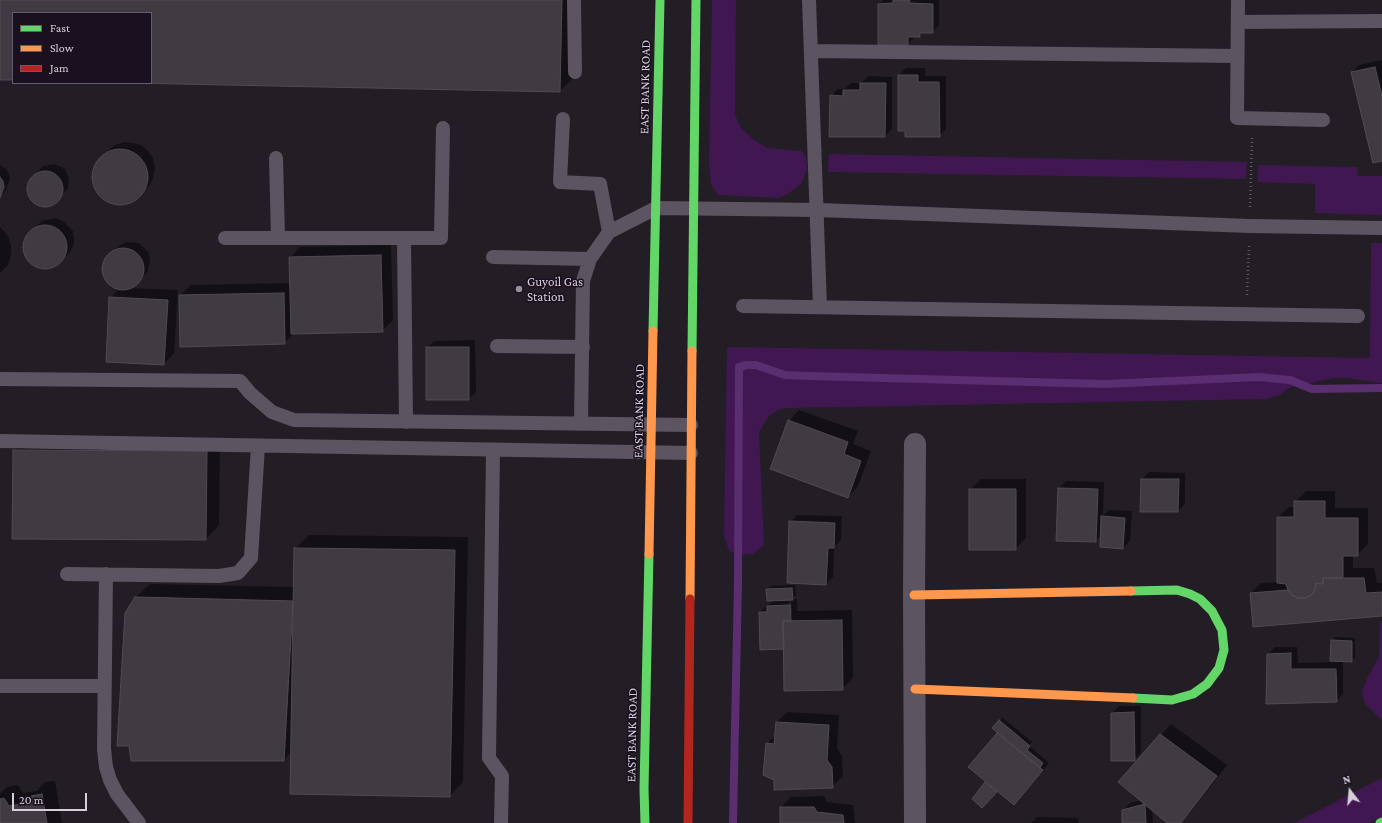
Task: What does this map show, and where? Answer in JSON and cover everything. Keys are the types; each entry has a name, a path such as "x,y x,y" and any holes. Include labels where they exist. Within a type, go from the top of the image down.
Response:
{"main road":[{"name":"EAST BANK ROAD","path":"645,823 644,789 660,0"},
{"path":"688,823 696,0"},
{"path":"914,595 1177,590 1200,599 1212,611 1222,630 1224,650 1219,668 1207,684 1193,694 1172,700 915,689"}],"street":[{"path":"915,444 914,595 916,823"}],"lane":[{"path":"574,0 575,72"},
{"path":"809,0 818,210 820,307"},
{"path":"1238,0 1237,118 1324,120"},
{"path":"1238,22 1382,21"},
{"path":"812,51 1237,56"},
{"path":"563,119 560,182 600,184 609,232"},
{"path":"225,238 441,238 443,128"},
{"path":"276,158 278,238"},
{"path":"581,424 583,281 590,259 609,232 656,208 818,210 1250,226 1382,228"},
{"path":"404,239 406,422"},
{"path":"493,257 590,259"},
{"path":"743,306 1358,316"},
{"path":"497,346 583,347"},
{"path":"0,379 240,381 250,393 272,412 294,420 691,425"},
{"path":"0,441 691,453"},
{"path":"67,574 219,576 238,573 251,558 258,446"},
{"path":"493,450 489,758 502,776 501,823"},
{"path":"106,574 104,686 104,749 106,767 110,780 117,794 139,823"},
{"path":"0,686 104,686"}],"shaded area":[{"path":"712,0 736,0 735,115 742,129 753,139 767,148 802,151 806,158 807,169 802,183 788,194 778,198 718,195 711,184 709,163"},
{"path":"829,154 1247,162 1246,179 828,172"},
{"path":"1258,165 1357,167 1358,176 1382,176 1382,215 1315,213 1315,184 1258,182"},
{"path":"1371,243 1382,243 1382,383 1346,378 1334,378 1291,387 1277,396 1266,399 780,409 769,416 759,432 764,545 753,554 740,555 729,551 724,535 727,347 1370,358"},
{"path":"1382,622 1382,720 1365,704 1362,692 1367,678 1379,657 1380,623"},
{"path":"1382,778 1382,817 1369,823 1294,823"}],"building":[{"path":"0,0 562,0 560,92 152,83 152,12 12,12 12,80 0,80"},
{"path":"893,0 910,0 909,3 933,4 933,33 920,33 920,37 908,37 908,45 878,45 878,4 893,3"},
{"path":"1375,67 1382,96 1382,161 1373,163 1351,72"},
{"path":"898,75 918,75 918,82 939,82 940,137 905,137 905,131 898,131"},
{"path":"860,83 886,83 885,137 829,137 830,95 843,96 843,90 860,90"},
{"path":"120,149 131,151 140,157 146,166 148,177 146,188 140,197 131,203 120,205 109,203 100,197 94,188 92,177 94,166 100,157 109,151"},
{"path":"49,171 58,176 62,182 62,196 58,202 49,207 41,207 32,202 28,196 27,185 32,176 38,172"},
{"path":"0,177 3,181 4,187 0,198"},
{"path":"41,225 49,225 54,226 61,231 66,238 66,256 61,263 54,268 41,269 33,266 26,259 23,251 23,243 26,235 33,228"},
{"path":"123,248 138,254 144,269 138,284 123,290 108,284 102,269 108,254"},
{"path":"381,255 383,332 291,334 289,257"},
{"path":"284,293 285,344 180,347 179,295"},
{"path":"109,297 168,300 164,365 106,362"},
{"path":"426,347 469,347 469,400 426,400"},
{"path":"788,420 848,442 844,454 861,461 848,498 770,469"},
{"path":"13,450 207,451 206,540 12,539"},
{"path":"1141,479 1179,479 1178,512 1140,512"},
{"path":"1058,488 1098,489 1096,542 1056,541"},
{"path":"969,489 1016,489 1016,550 969,550"},
{"path":"1294,501 1325,501 1325,518 1358,518 1358,556 1343,556 1343,578 1323,578 1323,584 1316,583 1315,590 1311,595 1305,598 1298,598 1292,595 1286,584 1277,583 1277,517 1294,517"},
{"path":"1101,516 1125,518 1123,549 1100,547"},
{"path":"789,521 835,523 834,548 828,548 826,585 787,583"},
{"path":"294,548 455,550 450,797 290,794"},
{"path":"1323,578 1364,578 1366,593 1382,592 1382,616 1253,627 1250,593 1288,590 1292,595 1298,598 1305,598 1311,595 1315,590 1316,583 1323,584"},
{"path":"792,588 793,600 767,601 766,589"},
{"path":"135,597 293,601 284,761 131,761 129,746 117,746 125,613"},
{"path":"790,605 791,621 783,621 784,649 760,650 759,612 767,612 767,606"},
{"path":"842,620 843,690 784,691 783,621"},
{"path":"1331,640 1352,641 1352,662 1330,661"},
{"path":"1291,653 1291,669 1336,669 1337,702 1266,704 1267,654"},
{"path":"1134,712 1135,761 1111,761 1111,713"},
{"path":"999,720 1030,746 1027,750 1043,763 1040,768 992,728"},
{"path":"776,722 829,725 827,760 832,767 833,788 774,790 774,780 763,775 766,743 774,744"},
{"path":"997,733 1043,770 1014,805 968,767"},
{"path":"1160,734 1217,776 1181,823 1167,823 1118,782"},
{"path":"985,782 997,792 982,808 972,799"},
{"path":"42,794 47,823 0,823 0,799 4,798 9,806 32,802 31,796"},
{"path":"1145,804 1146,823 1122,823 1122,810"},
{"path":"780,807 814,807 817,812 843,815 844,823 780,823"}],"waterway":[{"path":"733,823 738,584 739,367 756,365 785,375 1105,384 1259,377 1290,380 1312,389 1382,388"}],"traffic: fast":[{"path":"653,331 660,0"},
{"path":"692,351 696,0"},
{"path":"645,823 644,789 649,554"},
{"path":"1131,591 1177,590 1200,599 1212,611 1222,630 1224,650 1219,668 1207,684 1193,694 1172,700 1133,698"}],"traffic: slow":[{"path":"649,554 653,331"},
{"path":"690,599 692,351"},
{"path":"914,595 1131,591"},
{"path":"915,689 1133,698"}],"traffic: jam":[{"path":"688,823 690,599"}],"place":[{"name":"Guyoil Gas Station","path":"519,289"}]}
